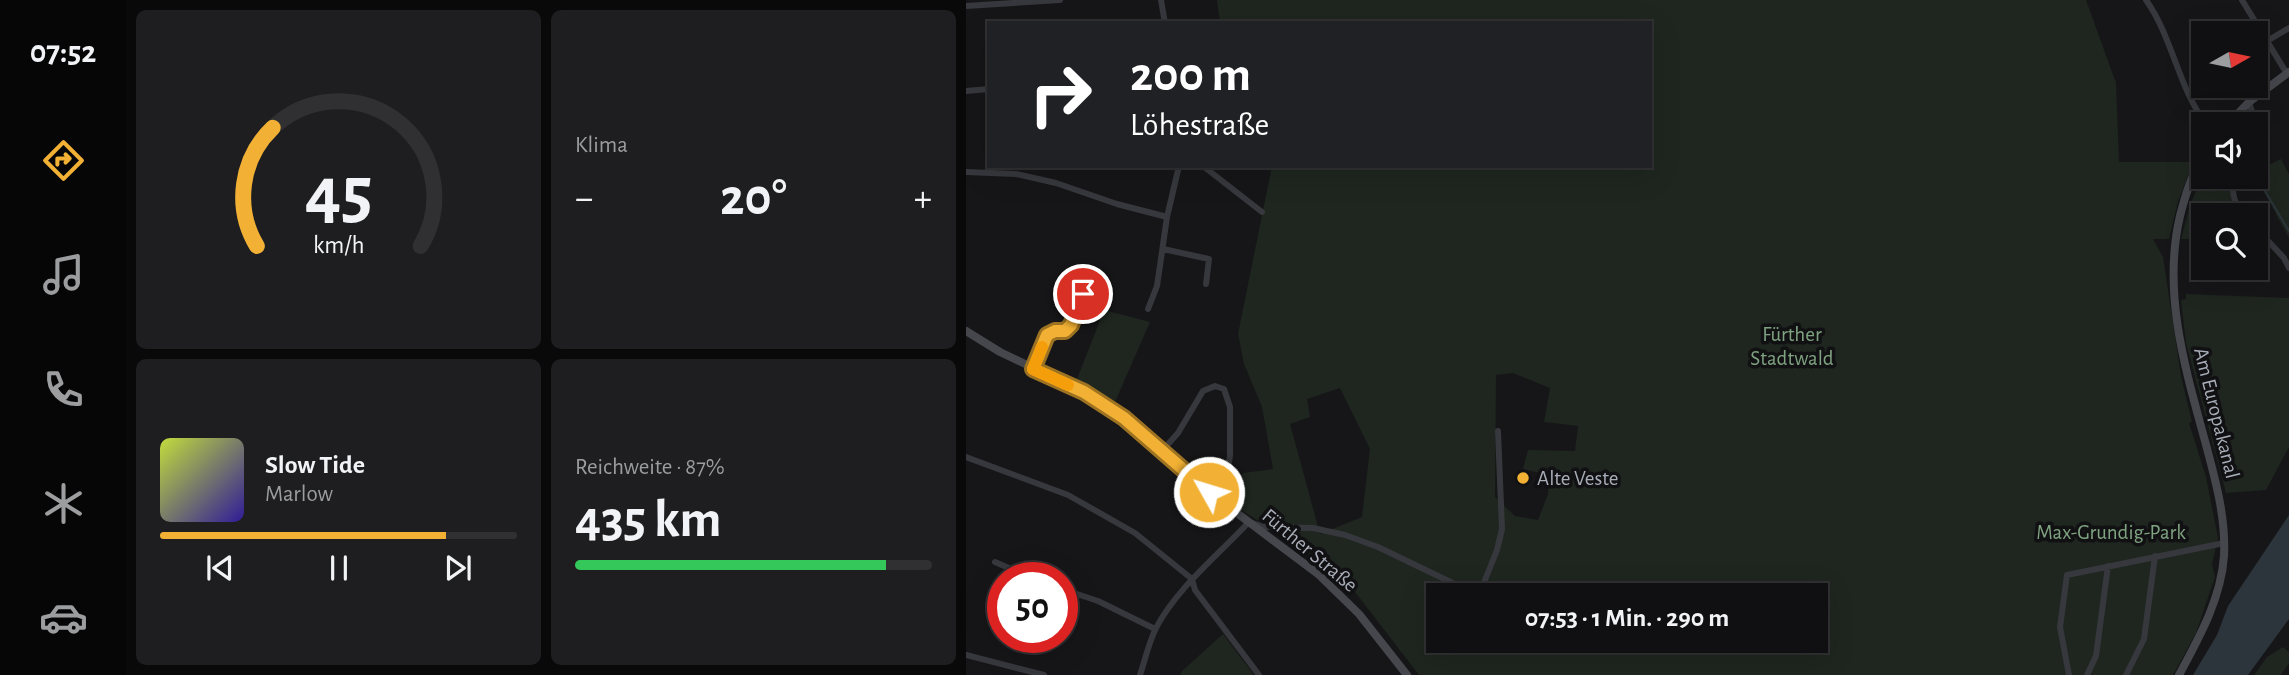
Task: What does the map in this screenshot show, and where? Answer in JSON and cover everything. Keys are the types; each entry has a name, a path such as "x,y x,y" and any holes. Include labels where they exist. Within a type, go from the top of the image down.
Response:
{"main road":[{"path":"2239,112 2288,73"},
{"name":"Am Europakanal","path":"2179,675 2197,642 2214,601 2221,573 2224,543 2219,495 2188,377 2174,301 2173,262 2176,232 2191,181"},
{"name":"Fürther Straße","path":"967,336 1084,392 1124,418 1209,492 1318,574 1359,614 1407,675"}],"street":[{"path":"966,6 1060,0"},
{"path":"1161,0 1165,21"},
{"path":"2146,0 2167,36 2196,112"},
{"path":"2242,0 2255,21"},
{"path":"2268,40 2289,28"},
{"path":"2268,43 2288,73"},
{"path":"966,91 987,89"},
{"path":"2249,102 2254,112"},
{"path":"1148,309 1157,286 1167,217 1179,168"},
{"path":"1206,168 1262,212"},
{"path":"966,172 1016,174 1056,183 1116,204 1167,217"},
{"path":"2268,241 2284,258 2289,268"},
{"path":"1163,249 1209,259 1206,284"},
{"path":"1033,369 1047,335 1055,331 1065,331 1071,325 1083,294"},
{"path":"1160,452 1178,433 1203,391 1211,386 1224,390 1230,407 1229,463 1209,492"},
{"path":"1140,675 1155,629 1192,579 1250,522 1265,527 1313,528 1345,535 1378,547 1463,588 1473,589 1483,585 1502,529 1498,431"},
{"path":"966,457 1068,495 1135,533 1192,579 1195,590 1258,675"},
{"path":"2069,675 2060,627 2067,575 2224,543"},
{"path":"2126,675 2144,639 2155,556"},
{"path":"2087,675 2096,656 2108,566"},
{"path":"1078,594 1098,600 1155,629"},
{"path":"966,655 1044,675"}],"green space":[{"name":"Fürther Stadtwald","path":"1217,0 2086,0 2116,83 2119,162 2191,162 2169,239 2153,239 2163,257 2181,376 2192,422 2189,423 2206,477 2218,538 2212,564 2215,577 2196,633 2173,675 1419,675 1352,588 1329,566 1226,500 1243,473 1273,469 1262,407 1244,364 1238,334 1272,168 1652,168 1652,21 1220,21","holes":["1513,373 1550,388 1544,422 1578,426 1575,451 1528,450 1523,469 1549,475 1548,494 1538,520 1515,516 1495,497 1496,375","1340,388 1370,449 1362,517 1320,534 1290,424 1310,417 1307,399"]},
{"path":"2281,159 2289,174 2289,238 2262,189 2268,189 2268,165"},
{"path":"2197,189 2231,189 2234,203 2191,203 2191,239 2181,239 2190,205"},
{"path":"2186,294 2289,298 2289,447 2266,490 2226,493 2186,343 2181,300 2186,299"},
{"path":"1104,310 1150,322 1115,402 1077,379"},
{"path":"1223,634 1254,675 1180,675 1182,671"},
{"path":"2283,647 2289,652 2289,663 2281,675 2254,675 2267,657"}],"shaded area":[{"path":"2289,515 2289,619 2248,675 2193,675 2217,635 2228,606"}],"waterway":[{"path":"2264,189 2289,231"}],"slow traffic":[{"path":"1042,347 1033,369 1068,385"}],"place":[{"name":"Alte Veste","path":"1523,478"}],"route":[{"path":"1083,294 1071,325 1065,331 1055,331 1047,335 1033,369 1084,392 1124,418 1209,492"}],"park label":[{"name":"Max-Grundig-Park","path":"2111,532"}]}
